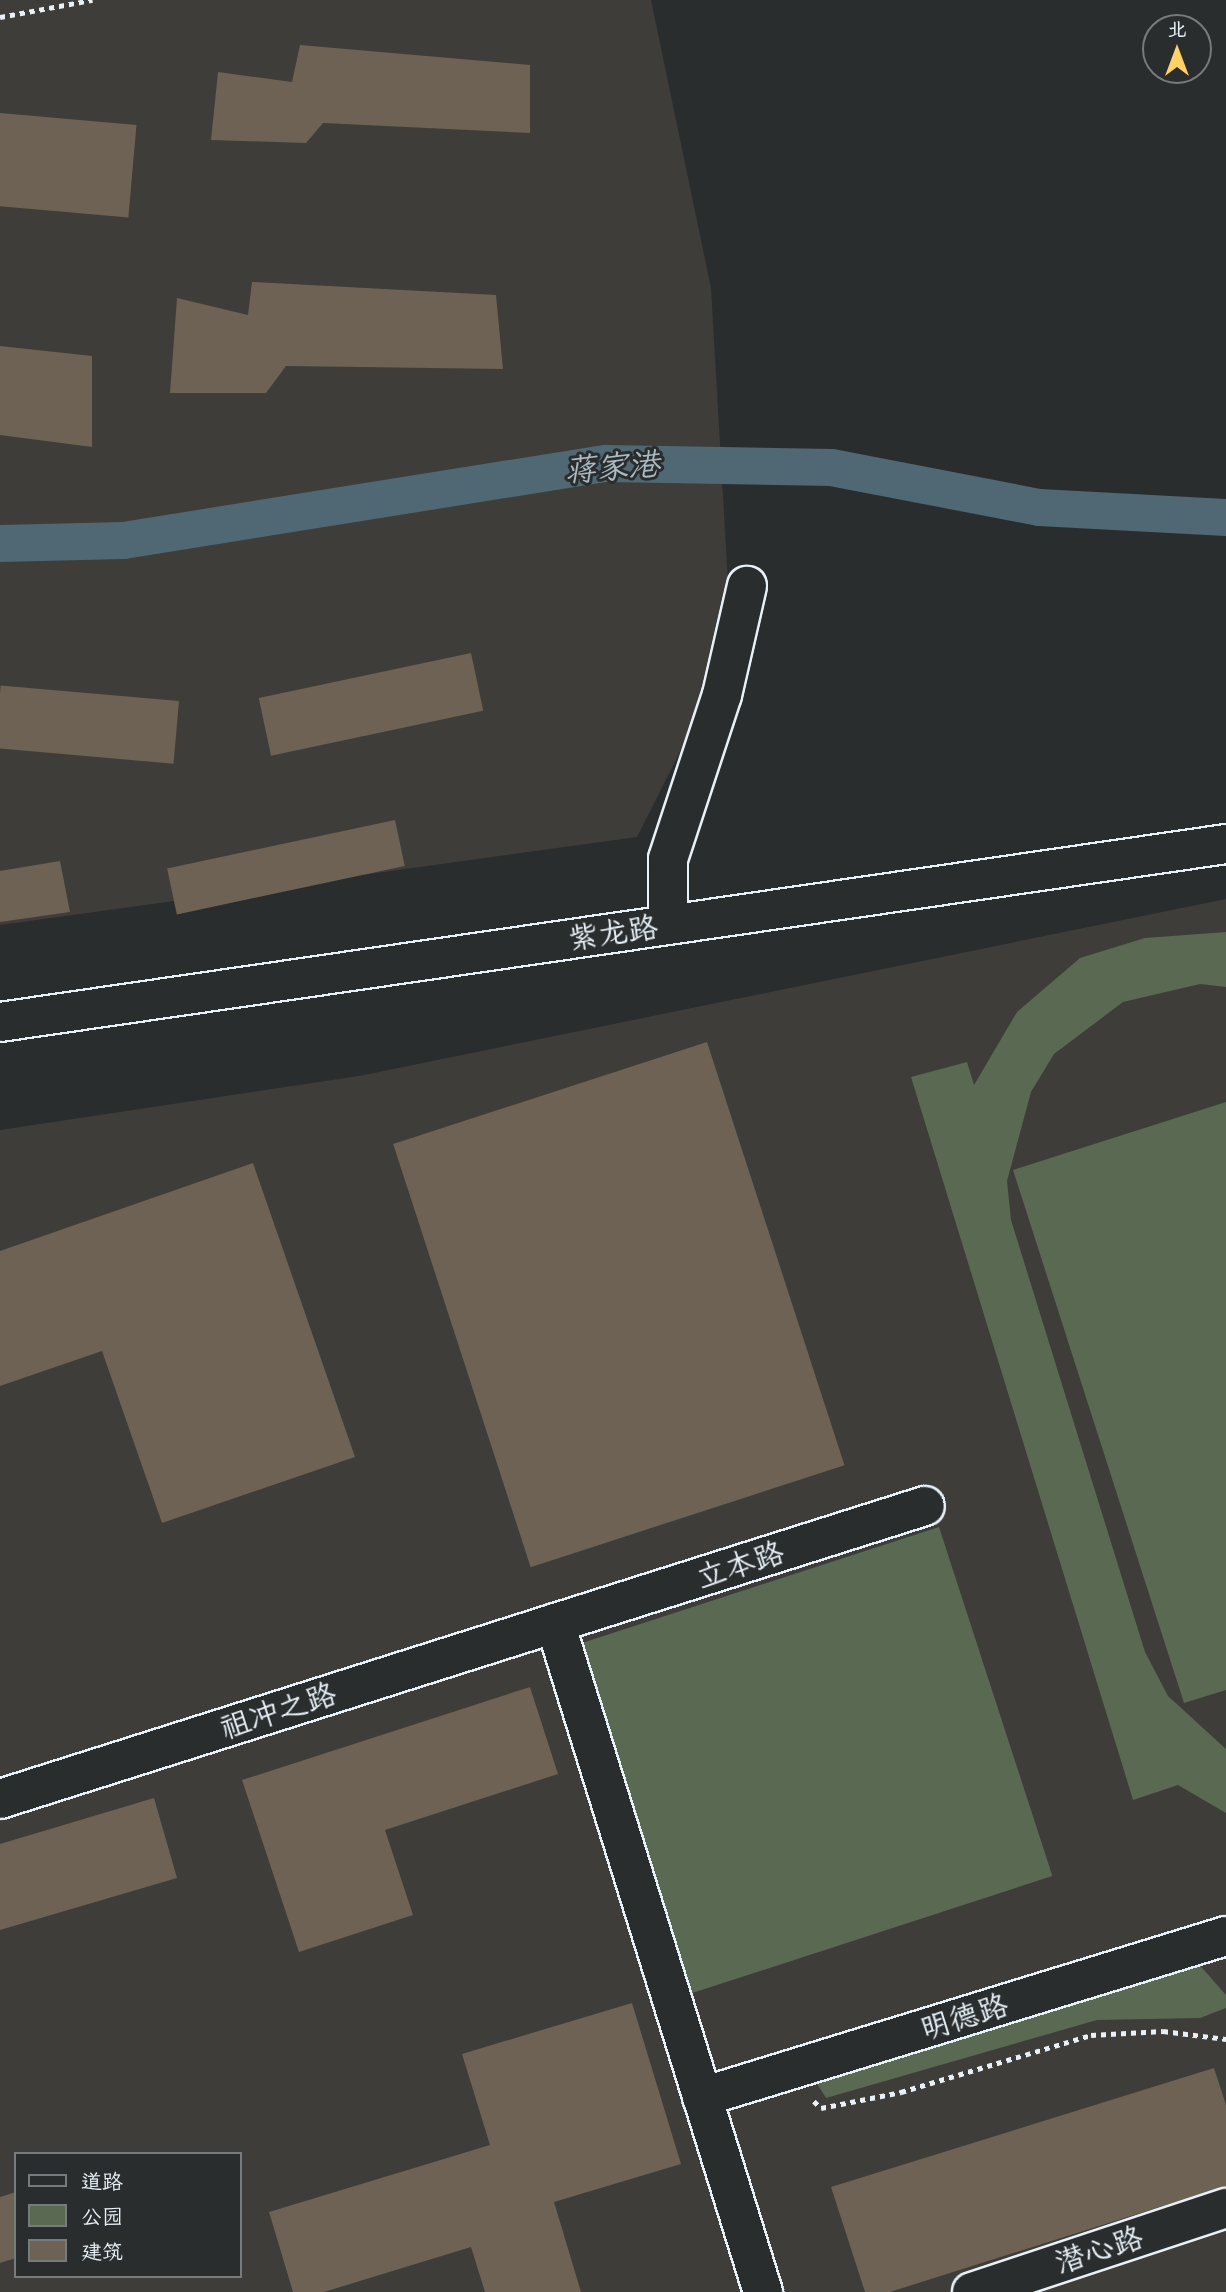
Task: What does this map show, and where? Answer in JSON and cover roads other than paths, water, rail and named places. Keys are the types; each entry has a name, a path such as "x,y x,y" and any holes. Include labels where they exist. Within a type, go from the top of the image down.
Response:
{"street":[{"path":"668,925 668,859 722,695 747,586"},
{"name":"紫龙路","path":"0,1022 1226,844"},
{"name":"立本路","path":"555,1623 926,1506"},
{"path":"555,1623 763,2292"},
{"name":"祖冲之路","path":"0,1799 555,1623"},
{"name":"明德路","path":"702,2097 1226,1936"},
{"name":"潜心路","path":"972,2292 1226,2208"}],"waterway":[{"name":"蒋家港","path":"0,543 123,540 606,463 831,467 1039,507 1226,517"}]}
